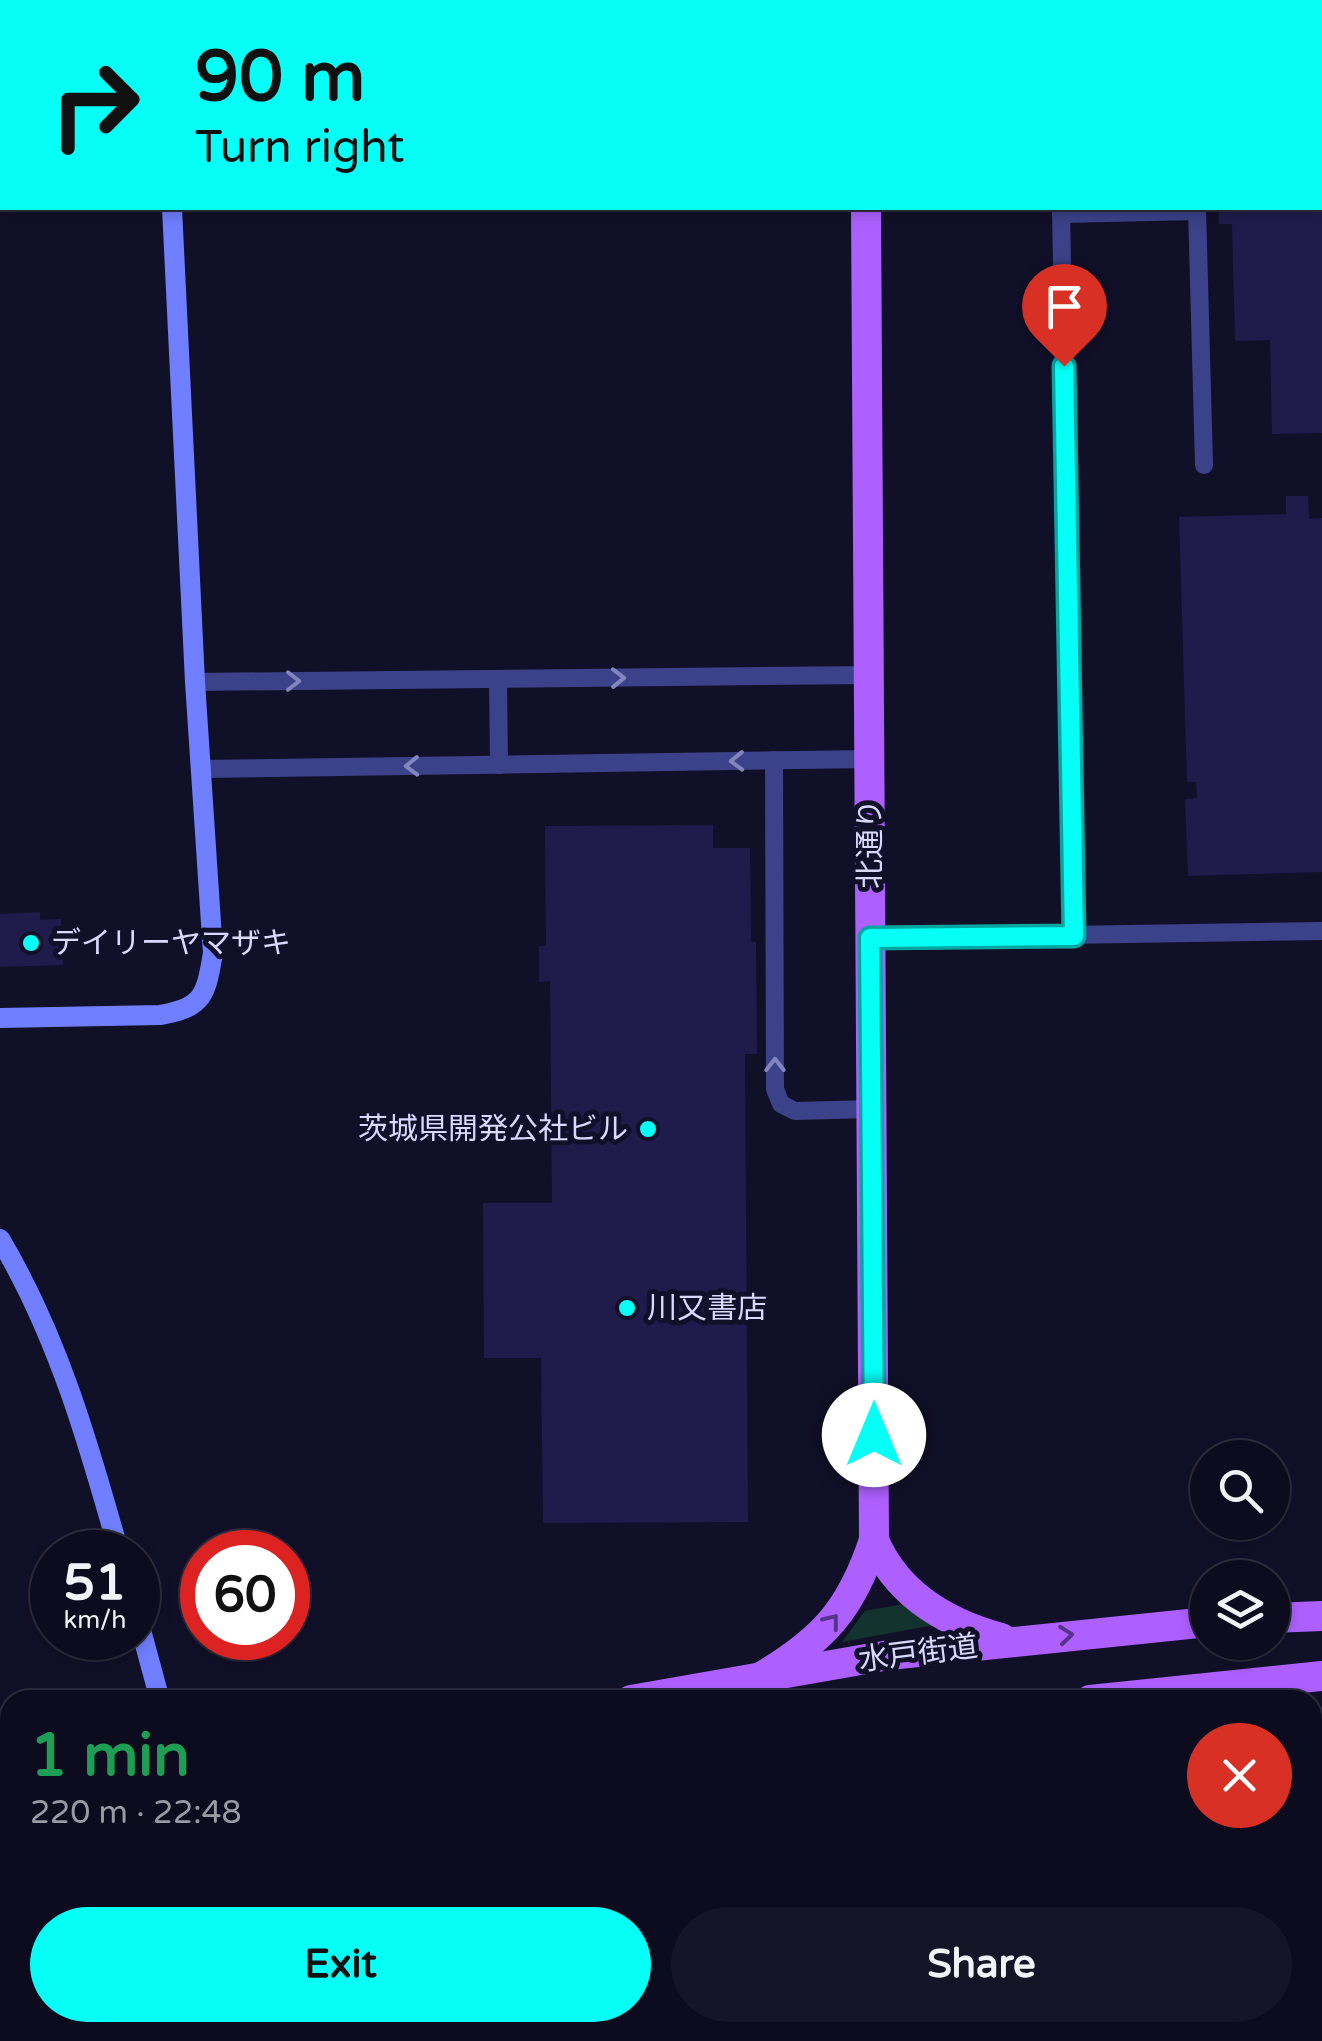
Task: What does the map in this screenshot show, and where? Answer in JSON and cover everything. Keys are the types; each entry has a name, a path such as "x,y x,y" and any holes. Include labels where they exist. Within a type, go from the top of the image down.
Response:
{"main road":[{"name":"北通り","path":"866,210 874,1540"},
{"path":"874,1540 885,1565 924,1604 970,1629 1013,1641"},
{"path":"761,1677 803,1652 831,1623 855,1589 874,1540"},
{"path":"1290,1617 1322,1616"},
{"name":"水戸街道","path":"688,1690 889,1655 1190,1624"},
{"path":"1223,1690 1303,1684"}],"street":[{"path":"0,1018 186,1011 207,988 213,953 195,682 172,210"},
{"path":"0,1239 41,1316 63,1371 112,1530"},
{"path":"149,1660 157,1690"}],"lane":[{"path":"1074,936 1061,211 1130,210"},
{"path":"1198,210 1204,465"},
{"path":"195,682 870,675"},
{"path":"498,679 499,764"},
{"path":"202,769 869,759"},
{"path":"774,760 775,1089 781,1104 795,1111 871,1109"},
{"path":"870,938 1322,931"}],"green space":[{"path":"904,1604 934,1625 842,1642 865,1611"}],"building":[{"path":"1219,210 1322,210 1322,433 1272,434 1270,340 1235,341 1232,224 1219,224"},
{"path":"1286,496 1308,496 1309,519 1322,518 1322,872 1188,876 1185,799 1197,798 1196,782 1187,782 1179,517 1286,514"},
{"name":"茨城県開発公社ビル","path":"713,825 713,848 750,848 751,942 756,942 757,1054 745,1054 748,1522 543,1523 541,1358 484,1358 483,1203 552,1203 550,981 539,982 539,946 546,946 545,826"},
{"name":"デイリーヤマザキ","path":"40,912 40,920 61,919 63,965 0,967 0,914"}],"place":[{"name":"デイリーヤマザキ","path":"31,943"},
{"name":"茨城県開発公社ビル","path":"648,1129"},
{"name":"川又書店","path":"627,1308"}],"route":[{"path":"874,1435 870,938 1074,936 1064,366"}]}
